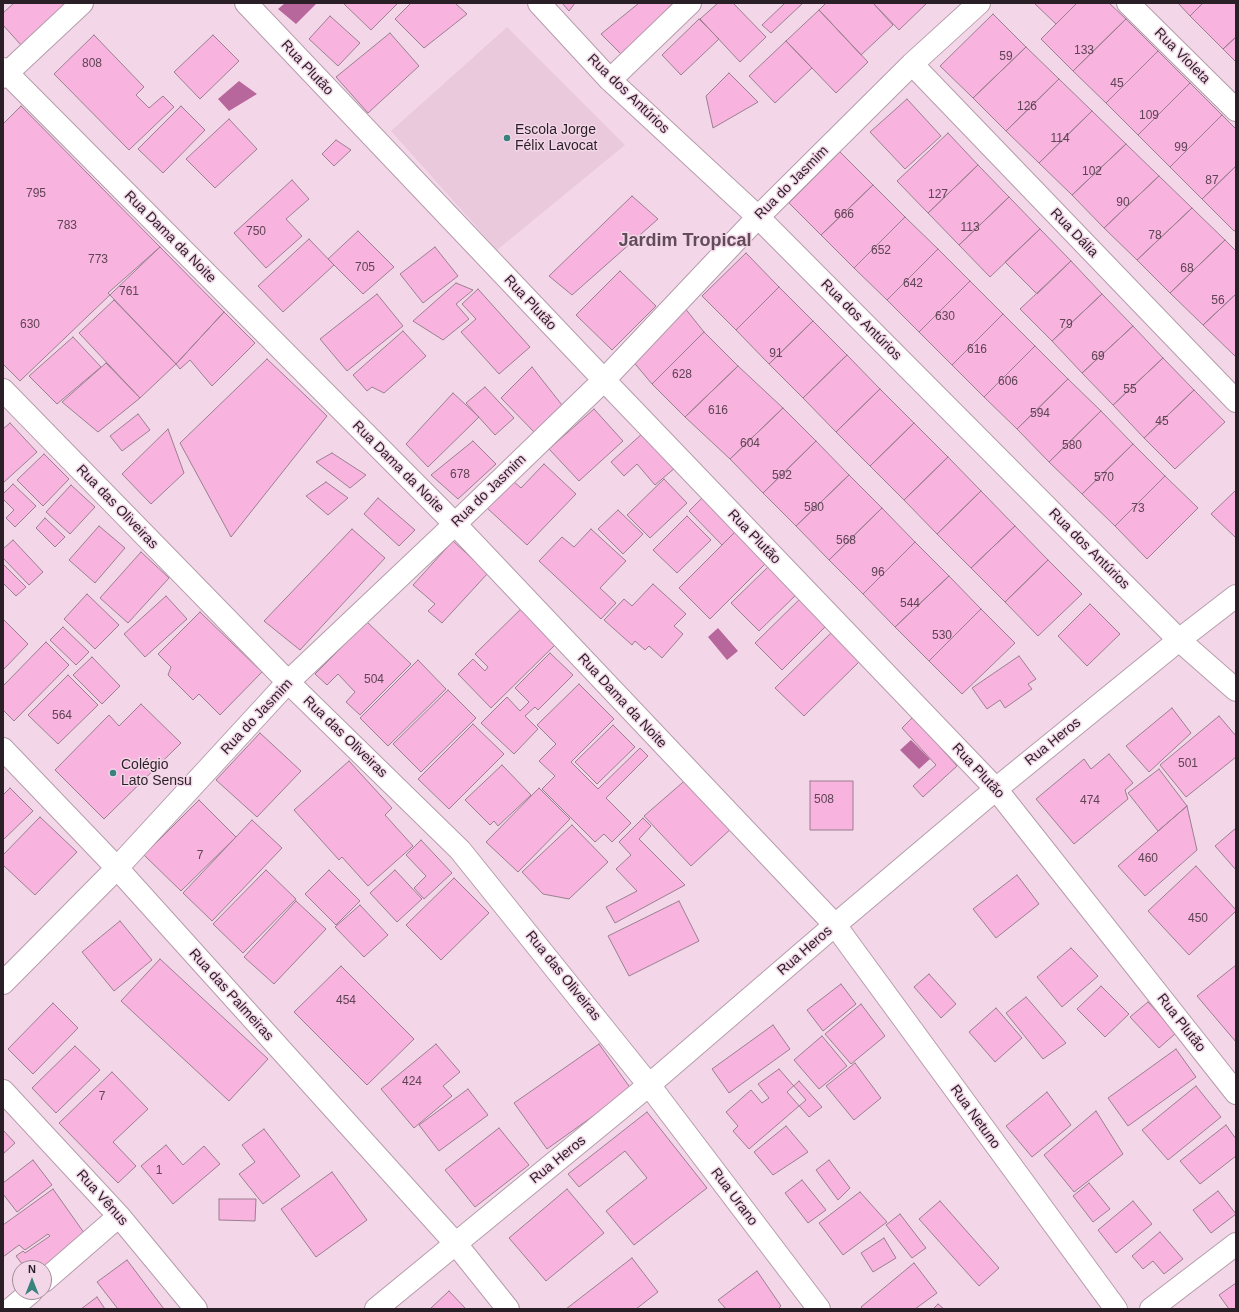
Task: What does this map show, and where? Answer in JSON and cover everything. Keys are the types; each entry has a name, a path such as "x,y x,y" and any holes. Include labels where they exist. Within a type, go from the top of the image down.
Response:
{"street":[{"path":"4,73 82,3"},
{"name":"Rua Plutão","path":"246,3 604,380 996,789 1236,1093"},
{"name":"Rua dos Antúrios","path":"539,3 610,80 758,217 1179,640 1236,690"},
{"path":"610,80 690,3"},
{"name":"Rua do Jasmim","path":"3,983 116,868 288,682 604,380 758,217 912,64 979,3"},
{"name":"Rua Violeta","path":"1128,3 1236,110"},
{"name":"Rua Dália","path":"912,64 1236,401"},
{"name":"Rua Dama da Noite","path":"4,73 455,524 835,925"},
{"name":"Rua das Oliveiras","path":"3,390 288,682 460,850 650,1085"},
{"name":"Rua Heros","path":"376,1309 650,1085 835,925 996,789 1179,640 1236,596"},
{"name":"Rua das Palmeiras","path":"3,749 116,868 456,1244 508,1309"},
{"name":"Rua Netuno","path":"835,925 1116,1309"},
{"name":"Rua Urano","path":"650,1085 818,1309"},
{"name":"Rua Vênus","path":"3,1091 119,1216 196,1309"},
{"path":"52,1274 119,1216"},
{"path":"1151,1309 1236,1244"},
{"path":"11,1309 22,1300"}],"shaded area":[{"path":"285,3 316,4 296,24 278,9"},
{"name":"Escola Jorge Félix Lavocat","path":"507,27 625,145 497,250 391,131"},
{"path":"239,81 257,94 229,111 218,99"},
{"path":"718,628 738,651 727,660 708,637"},
{"path":"911,740 930,759 919,769 900,750"}],"building":[{"path":"14,3 67,3 21,45 3,25 3,13"},
{"path":"343,3 398,3 371,30"},
{"path":"411,3 455,3 467,14 424,48 395,19"},
{"path":"562,3 575,3 569,11"},
{"path":"639,3 673,3 622,55 601,34"},
{"path":"718,3 733,3 766,37 740,62 700,19"},
{"path":"785,3 803,3 771,33 762,25"},
{"path":"826,3 873,3 893,25 861,55 819,10"},
{"path":"873,3 927,3 899,30"},
{"path":"1034,3 1077,3 1056,24"},
{"path":"1077,3 1109,3 1126,19 1073,71 1041,39"},
{"path":"1178,3 1203,3 1190,16"},
{"path":"1203,3 1236,3 1236,37 1223,49 1190,16"},
{"path":"819,10 868,62 836,93 786,41"},
{"path":"993,14 1026,47 973,98 940,66"},
{"path":"330,16 360,43 338,66 309,39"},
{"path":"699,19 719,39 681,75 662,55"},
{"path":"1126,19 1158,51 1106,103 1073,71"},
{"path":"390,33 419,66 368,113 336,77"},
{"path":"94,35 144,87 136,95 149,108 163,96 174,107 129,150 54,74"},
{"path":"213,35 239,61 200,99 174,72"},
{"path":"1236,37 1236,62 1223,49"},
{"path":"786,41 812,68 775,103 749,76"},
{"path":"1026,47 1059,79 1006,131 973,98"},
{"path":"1158,51 1190,83 1138,135 1106,103"},
{"path":"729,73 758,102 713,128 706,96"},
{"path":"1059,79 1092,111 1039,163 1006,131"},
{"path":"1190,83 1222,115 1170,167 1138,135"},
{"path":"907,99 941,136 905,169 870,132"},
{"path":"21,106 160,247 20,381 3,364 3,124"},
{"path":"181,106 205,130 163,173 138,149"},
{"path":"1092,111 1126,144 1072,195 1039,163"},
{"path":"1222,115 1236,129 1236,166 1202,199 1170,167"},
{"path":"229,119 257,149 215,188 186,159"},
{"path":"948,133 978,165 928,213 897,181"},
{"path":"336,140 351,150 334,166 322,154"},
{"path":"1126,144 1159,176 1104,228 1072,195"},
{"path":"840,152 873,185 821,235 789,203"},
{"path":"978,165 1009,197 959,245 928,213"},
{"path":"1236,166 1236,230 1234,231 1202,199"},
{"path":"1159,176 1192,208 1137,260 1104,228"},
{"path":"292,180 309,199 286,219 302,236 266,268 234,233"},
{"path":"873,185 905,217 854,268 821,235"},
{"path":"632,196 658,219 572,295 549,276"},
{"path":"1009,197 1040,229 990,277 959,245"},
{"path":"1192,208 1225,240 1170,293 1137,260"},
{"path":"905,217 938,249 887,300 854,268"},
{"path":"1040,229 1071,261 1037,294 1005,262"},
{"path":"358,231 394,267 363,294 328,259"},
{"path":"309,239 334,265 283,312 258,286"},
{"path":"1225,240 1236,251 1236,294 1203,325 1170,293"},
{"path":"160,247 224,312 176,364 108,293"},
{"path":"435,247 458,276 423,303 400,274"},
{"path":"938,249 970,281 919,332 887,300"},
{"path":"746,253 779,287 736,330 702,296"},
{"path":"1071,261 1102,294 1052,341 1020,309"},
{"path":"620,271 656,306 612,350 576,315"},
{"path":"970,281 1003,314 952,365 919,332"},
{"path":"456,283 473,290 456,304 469,319 443,340 413,321"},
{"path":"779,287 813,321 769,364 736,330"},
{"path":"478,289 530,347 499,374 461,332 476,319 462,304"},
{"path":"377,294 403,326 347,371 320,339"},
{"path":"1102,294 1133,326 1082,373 1052,341"},
{"path":"1236,294 1236,357 1203,325"},
{"path":"114,300 176,364 140,398 79,333"},
{"path":"684,307 704,332 652,384 631,359"},
{"path":"224,312 255,343 212,386 190,360 180,369 176,364"},
{"path":"1003,314 1035,346 984,397 952,365"},
{"path":"813,321 847,355 803,398 769,364"},
{"path":"1133,326 1163,358 1113,405 1082,373"},
{"path":"403,331 426,356 384,393 372,387 367,391 353,375"},
{"path":"704,332 738,366 685,417 652,384"},
{"path":"73,337 101,367 57,404 29,376"},
{"path":"1035,346 1068,379 1017,429 984,397"},
{"path":"847,355 880,389 836,432 803,398"},
{"path":"1163,358 1194,390 1144,438 1113,405"},
{"path":"267,359 327,416 231,537 180,443"},
{"path":"106,363 140,398 98,432 62,402"},
{"path":"738,366 783,408 730,459 685,417"},
{"path":"532,367 562,405 534,432 501,398"},
{"path":"1068,379 1101,411 1049,462 1017,429"},
{"path":"485,387 514,418 495,435 466,403"},
{"path":"880,389 914,423 870,466 836,432"},
{"path":"1194,390 1225,422 1175,469 1144,438"},
{"path":"453,393 479,417 428,467 406,444"},
{"path":"783,408 816,441 763,493 730,459"},
{"path":"594,409 623,441 579,481 549,449"},
{"path":"1101,411 1133,444 1082,494 1049,462"},
{"path":"138,414 150,430 122,451 110,436"},
{"path":"10,423 37,452 3,483 3,429"},
{"path":"914,423 948,457 904,500 870,466"},
{"path":"168,429 184,473 151,504 122,474"},
{"path":"644,432 676,467 655,485 637,464 624,476 611,462"},
{"path":"473,441 496,464 458,499 431,475"},
{"path":"816,441 849,475 796,526 763,493"},
{"path":"1133,444 1165,476 1115,526 1082,494"},
{"path":"332,453 366,475 350,488 316,462"},
{"path":"44,454 69,479 43,506 17,480"},
{"path":"948,457 981,491 937,534 904,500"},
{"path":"544,464 576,494 527,545 486,507 512,480 521,488"},
{"path":"849,475 882,508 829,560 796,526"},
{"path":"1165,476 1198,508 1147,559 1115,526"},
{"path":"664,479 687,503 650,538 627,515"},
{"path":"326,482 348,498 328,515 306,496"},
{"path":"13,484 36,506 15,527 6,518 14,510 3,499 3,494"},
{"path":"71,485 95,507 70,534 46,512"},
{"path":"1236,490 1236,538 1211,514"},
{"path":"981,491 1015,526 971,568 937,534"},
{"path":"707,493 740,527 722,545 689,511"},
{"path":"378,498 415,530 399,546 364,514"},
{"path":"882,508 915,542 863,594 829,560"},
{"path":"618,510 643,534 623,554 598,529"},
{"path":"687,516 711,540 677,573 653,550"},
{"path":"45,518 65,537 55,547 36,528"},
{"path":"99,526 125,548 95,583 69,560"},
{"path":"1015,526 1048,560 1005,602 971,568"},
{"path":"739,528 770,559 710,619 679,588"},
{"path":"352,529 385,558 300,650 264,621"},
{"path":"591,529 626,561 600,588 616,603 601,619 539,561 562,537 574,547"},
{"path":"13,540 43,572 29,585 3,558 3,549"},
{"path":"453,541 488,573 442,623 428,611 435,604 413,585"},
{"path":"915,542 949,576 895,627 863,594"},
{"path":"141,552 169,578 128,623 100,598"},
{"path":"1048,560 1082,594 1038,636 1005,602"},
{"path":"3,564 26,587 16,596 3,583"},
{"path":"770,565 798,593 759,631 731,603"},
{"path":"949,576 981,609 929,661 895,627"},
{"path":"653,584 686,614 674,626 683,634 662,658 649,646 645,650 635,641 632,645 604,620 624,599 632,606"},
{"path":"87,594 119,625 95,649 64,619"},
{"path":"804,595 830,622 782,670 755,643"},
{"path":"166,596 187,619 145,657 124,634"},
{"path":"1090,604 1120,634 1087,666 1058,636"},
{"path":"524,606 559,641 491,708 458,674 473,659 485,671 488,667 475,654"},
{"path":"981,609 1015,643 962,694 929,661"},
{"path":"200,612 262,672 220,715 199,694 193,700 168,675 171,667 158,654"},
{"path":"3,619 28,644 3,670"},
{"path":"367,622 411,664 360,715 346,702 355,692 338,674 327,685 315,674"},
{"path":"63,627 89,652 76,665 50,640"},
{"path":"833,631 861,660 804,716 775,688"},
{"path":"46,642 69,665 14,721 3,710 3,686"},
{"path":"550,653 573,675 538,710 535,707 525,716 538,729 514,754 481,723 507,697 520,711 529,702 515,688"},
{"path":"1019,656 1036,679 1028,684 1032,689 1005,708 1000,700 987,709 972,688"},
{"path":"92,657 120,686 102,704 73,675"},
{"path":"418,660 446,689 388,746 360,718"},
{"path":"68,675 98,705 58,744 28,715"},
{"path":"579,684 614,719 571,762 598,789 640,748 648,756 606,798 631,823 612,842 604,834 595,842 542,789 555,776 539,761 556,744 537,725"},
{"path":"448,690 476,718 421,772 393,744"},
{"path":"141,704 181,743 104,819 55,770 109,715 119,726"},
{"path":"1172,708 1191,733 1149,772 1126,746"},
{"path":"1219,716 1236,736 1236,757 1186,797 1160,765"},
{"path":"913,717 957,766 923,797 913,786 936,765 902,728"},
{"path":"473,724 504,754 449,809 418,779"},
{"path":"613,725 635,747 597,784 575,762"},
{"path":"260,733 301,771 257,817 216,780"},
{"path":"1109,754 1133,783 1125,790 1128,799 1074,844 1036,799 1084,759 1091,769"},
{"path":"349,761 392,808 385,815 413,846 368,886 342,857 339,860 294,810"},
{"path":"502,765 531,795 498,826 494,821 490,825 465,800"},
{"path":"1159,769 1187,806 1158,831 1128,793"},
{"path":"689,777 735,825 691,866 644,816"},
{"path":"810,781 853,781 853,830 810,830"},
{"path":"10,788 33,811 3,840 3,795"},
{"path":"539,788 570,819 518,872 486,842"},
{"path":"199,800 236,837 181,891 144,855"},
{"path":"1187,806 1197,850 1145,896 1118,866"},
{"path":"40,817 77,852 35,895 3,865 3,855"},
{"path":"643,818 651,826 639,839 685,885 615,923 606,907 637,891 616,869 631,855 619,842"},
{"path":"252,820 282,848 212,921 183,893"},
{"path":"572,825 608,862 569,899 543,894 522,872"},
{"path":"1236,828 1236,870 1215,846"},
{"path":"421,840 452,873 424,899 414,888 426,876 406,855"},
{"path":"1196,866 1236,911 1189,955 1148,911"},
{"path":"266,870 296,899 243,953 213,924"},
{"path":"329,870 360,901 336,925 305,894"},
{"path":"395,870 422,899 397,922 370,893"},
{"path":"1017,875 1039,904 996,938 973,909"},
{"path":"454,878 489,913 441,960 406,925"},
{"path":"296,901 326,929 274,984 244,957"},
{"path":"679,901 699,941 629,976 608,936"},
{"path":"360,905 388,935 364,957 335,927"},
{"path":"120,921 152,960 114,991 82,952"},
{"path":"1071,948 1098,976 1062,1007 1037,977"},
{"path":"160,959 268,1059 229,1101 121,1001"},
{"path":"1236,965 1236,1042 1197,996"},
{"path":"341,966 414,1039 367,1085 294,1012"},
{"path":"929,974 956,1004 941,1018 914,987"},
{"path":"841,984 856,1004 823,1031 807,1010"},
{"path":"1101,986 1129,1014 1105,1037 1077,1009"},
{"path":"1026,997 1066,1043 1043,1059 1006,1013"},
{"path":"1148,1002 1176,1033 1159,1048 1130,1017"},
{"path":"53,1003 78,1028 33,1074 8,1049"},
{"path":"861,1004 885,1036 851,1064 825,1034"},
{"path":"996,1008 1022,1038 995,1062 969,1032"},
{"path":"773,1025 790,1049 729,1093 712,1069"},
{"path":"822,1036 847,1066 819,1089 794,1060"},
{"path":"436,1044 460,1072 443,1086 452,1096 414,1128 381,1089"},
{"path":"599,1044 631,1089 547,1149 514,1103"},
{"path":"75,1046 100,1070 56,1113 32,1088"},
{"path":"1176,1049 1196,1077 1128,1126 1108,1098"},
{"path":"855,1063 881,1098 854,1120 826,1086"},
{"path":"779,1069 806,1100 749,1149 733,1131 738,1126 726,1112 751,1090 762,1103 769,1098 758,1084"},
{"path":"112,1072 148,1109 113,1142 136,1166 118,1183 59,1123"},
{"path":"799,1081 822,1107 809,1117 787,1092"},
{"path":"1196,1086 1221,1117 1168,1160 1142,1130"},
{"path":"468,1089 488,1115 439,1151 419,1125"},
{"path":"1047,1092 1071,1125 1032,1157 1006,1126"},
{"path":"1096,1111 1123,1154 1074,1192 1044,1155"},
{"path":"647,1112 707,1188 634,1245 606,1211 647,1178 625,1151 579,1187 568,1174"},
{"path":"1226,1125 1236,1139 1236,1156 1200,1184 1180,1161"},
{"path":"786,1126 808,1152 773,1175 754,1152"},
{"path":"499,1128 529,1165 475,1207 445,1170"},
{"path":"264,1129 300,1176 263,1204 239,1174 255,1162 242,1145"},
{"path":"3,1130 15,1143 3,1154"},
{"path":"166,1145 183,1165 204,1146 220,1164 173,1204 141,1166"},
{"path":"33,1160 52,1185 17,1212 3,1194 3,1183"},
{"path":"829,1160 850,1188 838,1200 816,1170"},
{"path":"332,1172 367,1220 316,1257 281,1209"},
{"path":"802,1180 826,1210 808,1223 785,1193"},
{"path":"1089,1183 1110,1209 1093,1222 1073,1196"},
{"path":"53,1189 87,1237 52,1262 52,1260 19,1260 16,1256 23,1251 25,1253 50,1236 48,1234 25,1250 19,1245 3,1257 3,1225"},
{"path":"567,1189 604,1233 546,1281 509,1238"},
{"path":"1218,1191 1236,1214 1211,1233 1193,1210"},
{"path":"860,1192 887,1222 843,1255 819,1223"},
{"path":"219,1199 256,1199 255,1221 219,1220"},
{"path":"940,1201 999,1268 979,1286 919,1219"},
{"path":"1133,1201 1152,1224 1116,1253 1098,1230"},
{"path":"900,1214 926,1248 912,1258 886,1225"},
{"path":"1160,1232 1183,1259 1164,1274 1153,1261 1143,1269 1132,1256"},
{"path":"884,1238 896,1258 873,1272 861,1253"},
{"path":"632,1258 658,1292 636,1309 566,1309"},
{"path":"127,1260 164,1309 118,1309 97,1282"},
{"path":"914,1263 937,1293 915,1309 863,1309 861,1307"},
{"path":"757,1271 781,1306 778,1309 726,1309 718,1300"},
{"path":"1236,1283 1236,1309 1229,1309 1219,1295"},
{"path":"449,1291 466,1309 430,1309"},
{"path":"97,1297 105,1309 81,1309"},
{"path":"938,1304 944,1309 933,1309"}],"place":[{"name":"Escola Jorge Félix Lavocat","path":"507,138"},
{"name":"Colégio Lato Sensu","path":"113,773"}],"district":[{"name":"Jardim Tropical","path":"685,241"}]}
